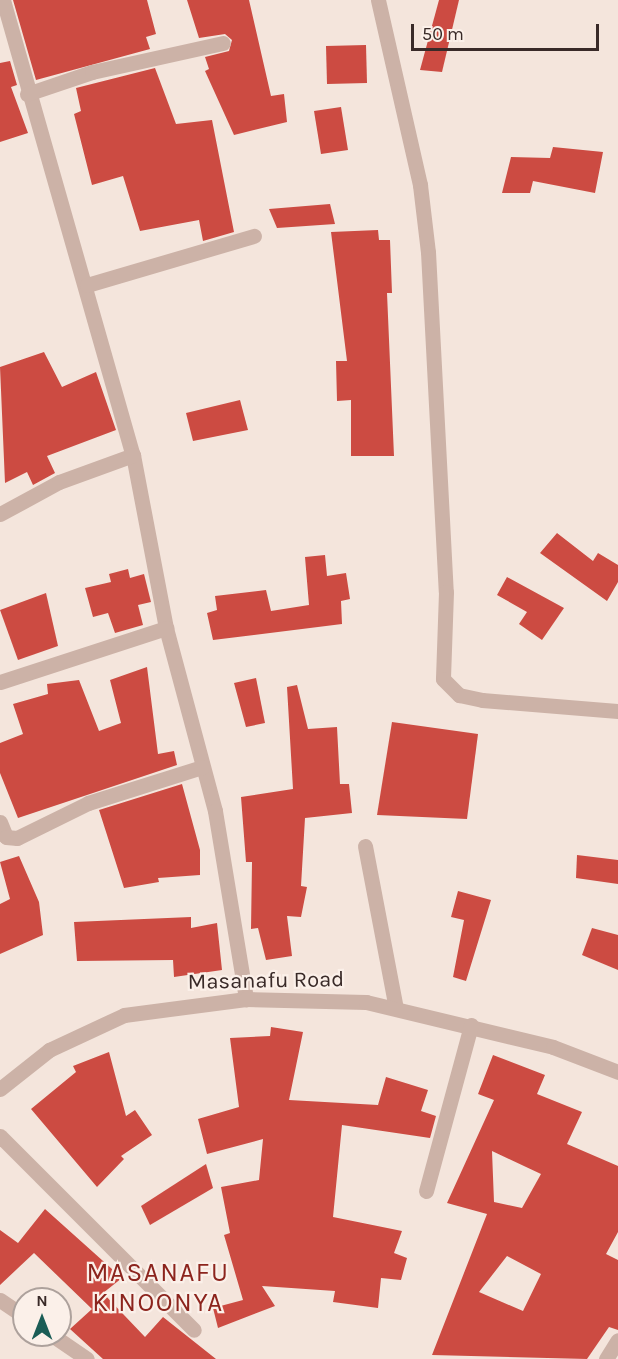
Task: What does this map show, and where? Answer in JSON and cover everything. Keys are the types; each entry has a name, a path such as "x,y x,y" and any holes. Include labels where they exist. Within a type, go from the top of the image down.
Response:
{"street":[{"path":"3,0 27,94 87,285 133,455 166,628 222,848 246,999"},
{"path":"378,0 420,185 428,252 446,592 443,679 459,695 482,700 618,711"},
{"path":"27,94 92,72 223,43"},
{"path":"87,285 254,236"},
{"path":"0,513 59,482 133,455"},
{"path":"0,682 166,628"},
{"path":"0,822 6,837 17,838 88,803 202,767"},
{"path":"365,846 396,1008"},
{"name":"Masanafu Road","path":"0,1089 49,1050 124,1015 246,999 310,998 396,1008 471,1024 618,1072"},
{"path":"426,1191 471,1024"},
{"path":"0,1136 126,1268 194,1330"},
{"path":"606,1359 618,1340"},
{"path":"70,1347 87,1359"}],"building":[{"path":"13,0 147,0 156,34 146,37 150,49 36,80"},
{"path":"187,0 249,0 271,96 284,94 287,122 234,135 205,71 209,69 205,57 229,51 232,40 225,34 199,38"},
{"path":"439,0 459,0 442,72 420,70"},
{"path":"366,45 367,83 327,84 326,46"},
{"path":"10,61 17,85 11,87 28,133 0,142 0,63"},
{"path":"155,68 176,124 212,120 234,232 203,241 199,220 140,231 123,176 92,185 74,114 81,111 76,88"},
{"path":"341,107 348,150 321,154 314,111"},
{"path":"553,147 603,152 595,193 533,181 530,193 502,193 511,157 550,158"},
{"path":"330,204 335,224 277,228 269,209"},
{"path":"378,230 379,240 390,240 392,293 387,293 394,456 351,456 351,400 337,401 336,361 347,361 331,232"},
{"path":"44,352 62,387 96,372 116,430 47,456 55,473 33,485 27,472 5,483 0,367"},
{"path":"240,400 248,430 193,441 186,413"},
{"path":"557,533 593,561 598,553 618,565 618,582 607,601 540,553"},
{"path":"325,555 327,576 346,573 350,599 341,601 342,624 213,640 207,613 217,610 215,596 266,590 271,611 309,605 305,557"},
{"path":"128,569 130,578 144,574 151,602 138,605 143,625 115,633 108,613 93,617 85,588 111,582 109,574"},
{"path":"507,577 564,608 542,640 519,624 527,612 497,595"},
{"path":"46,593 58,646 18,660 0,610"},
{"path":"147,667 158,754 174,751 177,765 18,818 0,773 0,743 23,734 13,704 48,694 47,684 79,680 99,731 121,723 110,680"},
{"path":"256,678 265,723 246,727 234,683"},
{"path":"297,685 308,729 337,727 340,784 349,784 352,813 305,818 301,886 307,887 301,917 287,916 292,956 266,960 258,928 251,929 252,862 246,862 241,797 293,789 287,687"},
{"path":"392,722 478,734 467,819 377,815"},
{"path":"182,784 200,850 200,875 158,878 159,882 124,888 99,810"},
{"path":"577,855 618,860 618,884 576,878"},
{"path":"19,856 39,902 43,935 0,954 0,904 10,899 0,862"},
{"path":"458,891 491,900 466,981 453,977 464,920 451,917"},
{"path":"191,917 191,928 217,923 222,970 174,977 173,960 77,961 74,922"},
{"path":"592,928 618,935 618,970 582,955"},
{"path":"271,1027 303,1032 289,1100 378,1105 386,1077 428,1090 421,1111 436,1116 430,1138 342,1125 333,1217 402,1231 394,1253 407,1258 401,1280 381,1278 378,1308 333,1302 335,1291 262,1286 275,1306 218,1328 213,1308 243,1300 224,1235 230,1233 221,1187 259,1180 263,1139 207,1154 198,1119 239,1107 230,1038 270,1036"},
{"path":"109,1052 126,1116 135,1110 152,1135 121,1156 124,1159 97,1187 31,1109 76,1072 73,1066"},
{"path":"493,1055 545,1075 537,1094 582,1112 567,1144 618,1166 618,1232 606,1254 618,1260 618,1330 609,1327 587,1359 432,1355 487,1214 447,1203 494,1100 478,1094","holes":["492,1151 541,1174 522,1208 494,1202","507,1256 541,1274 523,1311 479,1292"]},
{"path":"206,1164 213,1188 150,1225 141,1206"},
{"path":"45,1209 122,1278 103,1293 145,1337 163,1317 216,1359 103,1359 72,1331 72,1327 92,1309 72,1290 72,1287 69,1287 34,1253 0,1285 0,1230 18,1243"}],"district":[{"name":"MASANAFU KINOONYA","path":"158,1288"}]}
